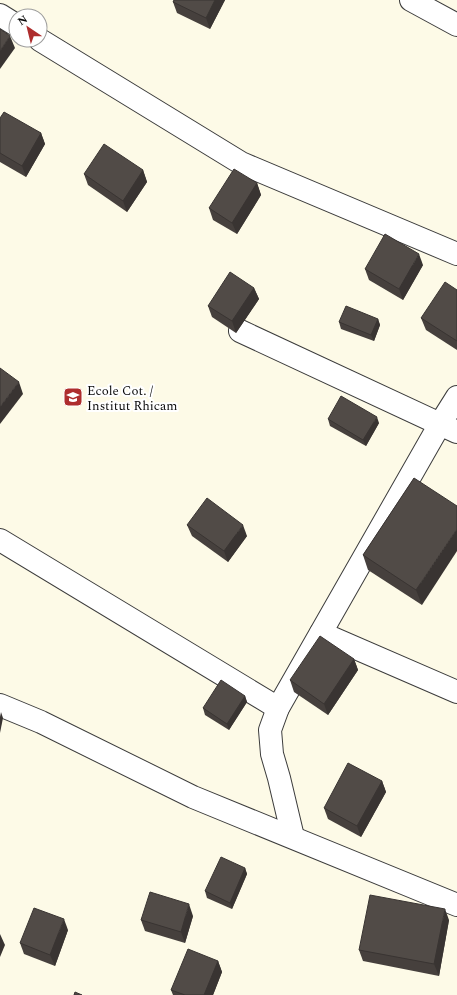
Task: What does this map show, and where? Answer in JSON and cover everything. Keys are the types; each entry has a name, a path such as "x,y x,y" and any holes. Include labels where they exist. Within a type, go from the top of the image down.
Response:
{"street":[{"path":"411,0 457,25"},
{"path":"48,45 240,163 457,254"},
{"path":"240,331 448,428"},
{"path":"293,837 272,754 270,730 278,708 321,634 448,428 457,397"},
{"path":"0,540 278,708"},
{"path":"321,634 457,692"},
{"path":"0,705 41,722 193,797 457,905"}],"building":[{"path":"174,0 215,0 206,18 173,2"},
{"path":"0,29 8,35 8,39 0,51"},
{"path":"4,112 41,133 22,166 0,153 0,118"},
{"path":"104,144 143,170 123,201 84,174"},
{"path":"234,169 257,183 232,223 209,208"},
{"path":"385,234 419,254 399,289 365,269"},
{"path":"230,272 254,288 232,321 208,306"},
{"path":"445,282 457,290 457,341 421,318"},
{"path":"346,306 378,319 371,335 339,322"},
{"path":"0,368 19,382 0,407"},
{"path":"341,396 377,417 363,440 328,419"},
{"path":"414,478 457,506 457,529 416,590 363,555"},
{"path":"207,498 243,525 224,551 187,525"},
{"path":"320,636 354,659 324,704 290,680"},
{"path":"221,680 245,696 227,724 203,708"},
{"path":"348,763 382,781 357,826 324,808"},
{"path":"221,857 245,868 230,903 205,891"},
{"path":"150,892 189,904 181,932 141,920"},
{"path":"370,895 445,909 434,964 359,950"},
{"path":"34,908 64,919 50,955 20,943"},
{"path":"188,949 218,961 204,995 185,995 171,990"},
{"path":"75,992 82,995 74,995"}],"place":[{"name":"Ecole Cot. / Institut Rhicam","path":"73,397"}]}
